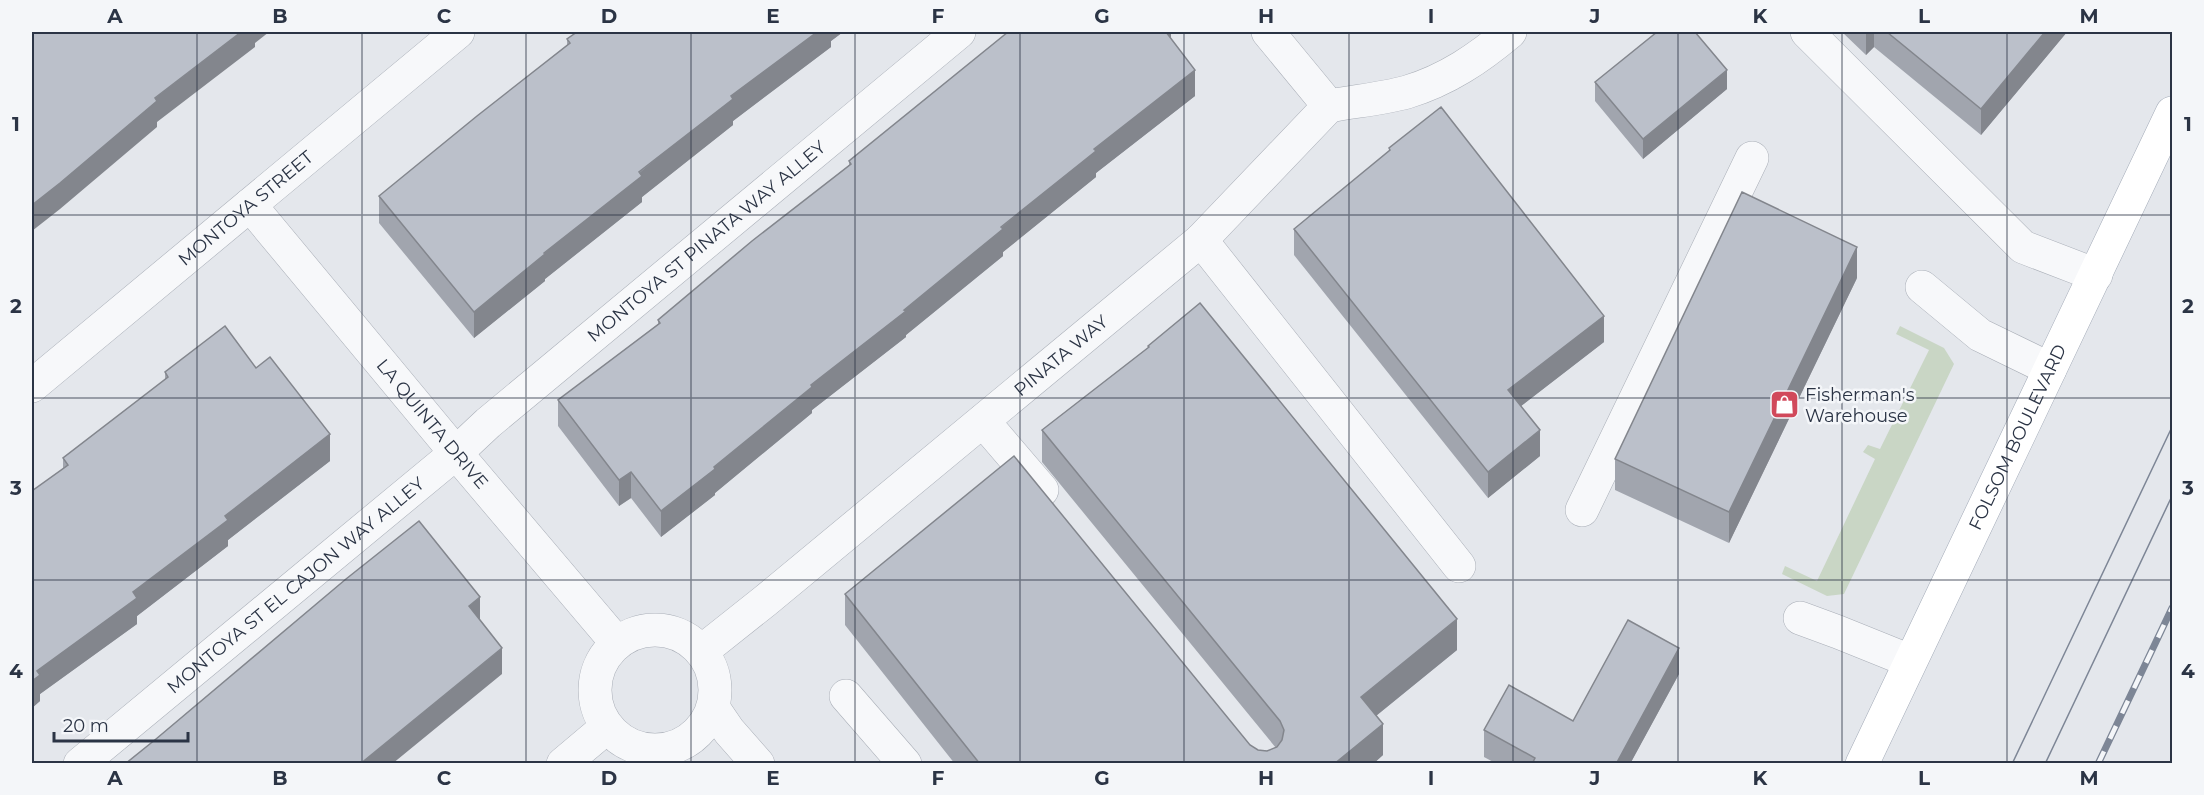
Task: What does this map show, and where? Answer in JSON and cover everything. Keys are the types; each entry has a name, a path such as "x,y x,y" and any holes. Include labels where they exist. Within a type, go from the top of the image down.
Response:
{"main road":[{"name":"FOLSOM BOULEVARD","path":"1862,764 2172,112"}],"street":[{"name":"MONTOYA STREET","path":"32,386 458,32"},
{"name":"MONTOYA ST PINATA WAY ALLEY","path":"456,453 497,415 959,32"},
{"path":"1268,32 1329,106 1405,93 1432,84 1460,70 1510,32"},
{"path":"1807,32 2023,247 2096,274"},
{"name":"PINATA WAY","path":"702,651 765,602 1201,240 1329,106"},
{"path":"1582,510 1752,158"},
{"name":"LA QUINTA DRIVE","path":"250,205 617,643"},
{"path":"1201,240 1459,566"},
{"path":"1922,287 1980,335 2050,369"},
{"path":"983,421 1063,516"},
{"name":"MONTOYA ST EL CAJON WAY ALLEY","path":"80,764 456,453"},
{"path":"1800,618 1910,661"},
{"path":"645,630 661,630 676,633 690,640 702,651 710,664 715,680 714,709 702,728 674,747 674,756 621,740 608,727 599,711 595,693 597,674 604,657 617,643 645,630"},
{"path":"846,696 905,764"},
{"path":"714,709 729,731 758,764"},
{"path":"563,764 608,727"}],"green space":[{"path":"1900,326 1944,348 1954,364 1844,594 1827,596 1782,574 1785,566 1817,581 1875,459 1863,452 1868,445 1880,449 1929,350 1896,334"}],"building":[{"path":"32,32 241,32 155,98 157,101 32,205"},
{"path":"577,32 817,32 731,96 733,99 639,172 642,176 544,253 474,312 379,196 570,43 567,39"},
{"path":"1008,32 1166,32 1195,70 1094,149 1096,151 1001,227 1003,229 904,310 906,311 811,385 812,387 714,467 715,469 661,511 631,472 619,480 558,400 660,323 658,320 752,241 851,164 849,161"},
{"path":"1657,32 1695,32 1727,70 1643,139 1595,82"},
{"path":"1887,32 2045,32 1981,109"},
{"path":"1441,107 1604,316 1508,390 1540,430 1488,472 1294,229"},
{"path":"1742,192 1857,247 1729,512 1615,459"},
{"path":"1200,303 1457,619 1361,697 1383,724 1334,764 980,764 845,594 1014,456 1250,745 1258,750 1267,751 1277,747 1282,740 1284,730 1280,721 1042,430 1149,347"},
{"path":"225,326 256,368 270,357 330,434 225,516 228,520 133,592 137,598 37,671 40,675 32,681 32,491 68,465 63,458 168,377 165,372"},
{"path":"419,521 480,597 469,606 502,648 360,764 125,764 346,579"},
{"path":"1628,620 1679,648 1616,764 1532,764 1535,758 1484,730 1509,685 1573,721"}],"tram line":[{"path":"2012,764 2172,427"},
{"path":"2045,764 2172,496"}],"railway":[{"path":"2098,764 2172,608"}],"place":[{"name":"Fisherman's Warehouse","path":"1784,405"}]}
